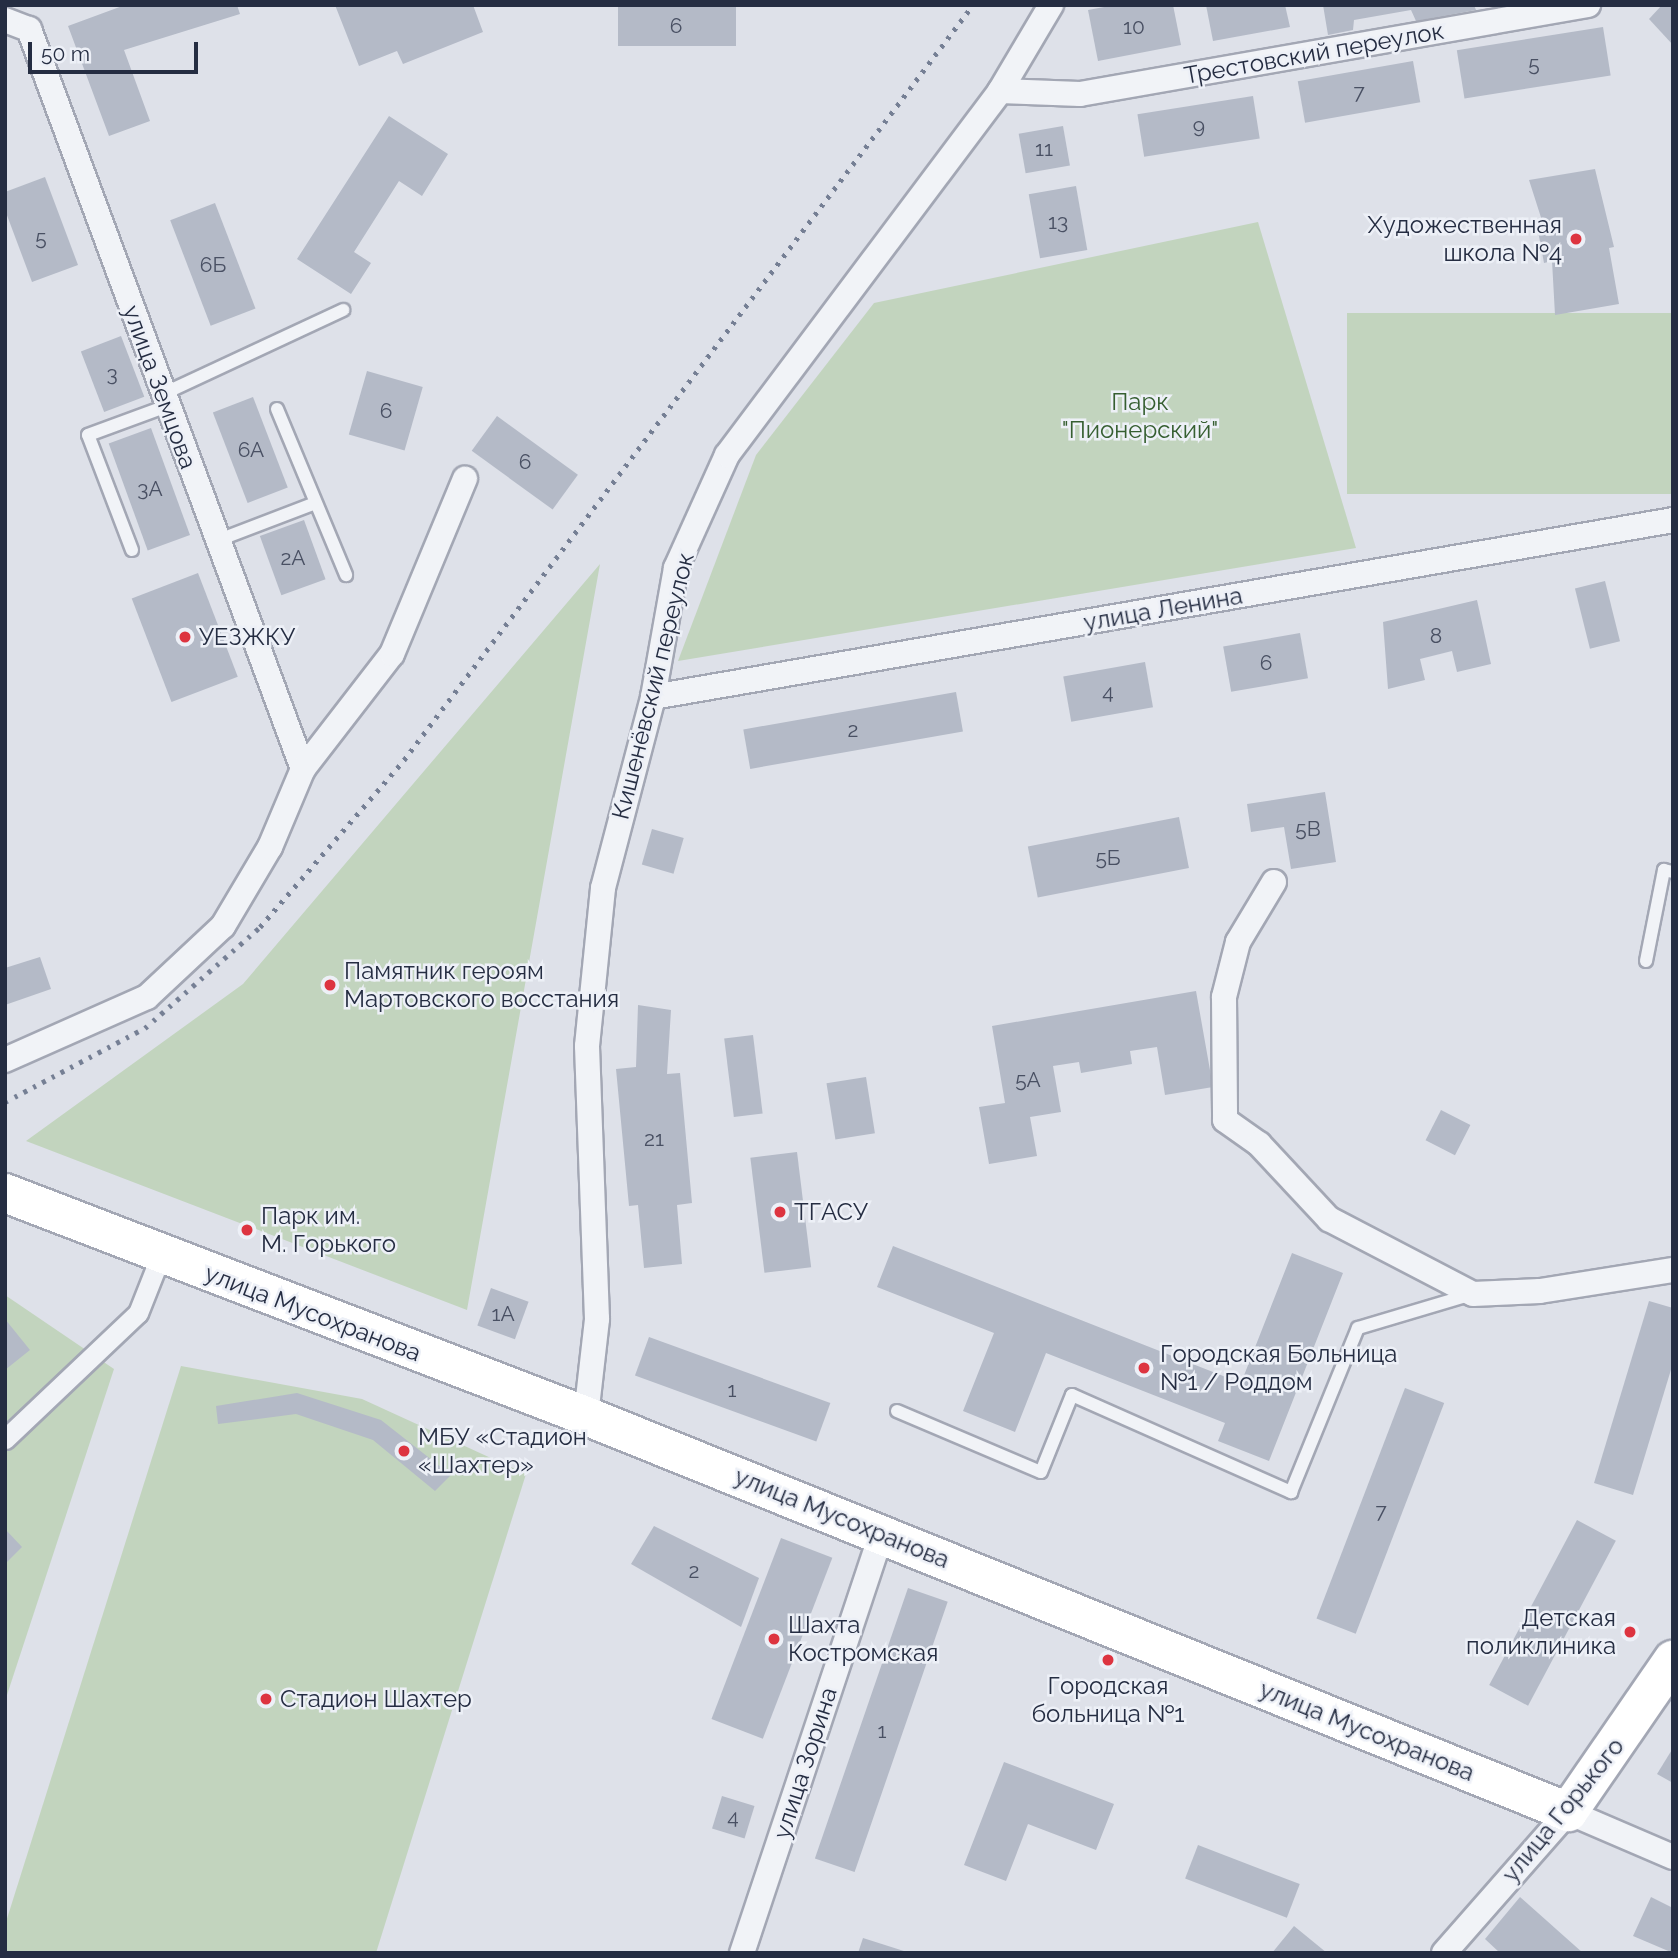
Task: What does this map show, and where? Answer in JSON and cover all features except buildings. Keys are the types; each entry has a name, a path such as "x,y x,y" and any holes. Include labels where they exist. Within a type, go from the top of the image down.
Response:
{"main road":[{"name":"улица Мусохранова","path":"5,1193 586,1416 1567,1812"},
{"name":"улица Горького","path":"1567,1812 1673,1660"}],"street":[{"name":"Кишенёвский переулок","path":"586,1416 597,1319 587,1046 603,888 653,697 676,568 727,455 1000,91 1051,5"},
{"name":"Трестовский переулок","path":"1000,91 1080,94 1588,5"},
{"name":"улица Земцова","path":"5,20 29,29 216,541 303,769"},
{"path":"5,1060 147,997 223,926 270,847 303,769 392,654 465,479"},
{"name":"улица Ленина","path":"653,697 1673,520"},
{"path":"1274,882 1238,942 1224,997 1224,1120 1259,1144 1329,1219 1473,1294 1673,1270"},
{"path":"5,1439 138,1313 161,1255"},
{"name":"улица Зорина","path":"742,1953 881,1534"},
{"name":"улица Мусохранова","path":"1567,1812 1673,1857"},
{"name":"улица Горького","path":"1444,1953 1567,1812"}],"lane":[{"path":"132,550 88,435 343,310"},
{"path":"277,409 313,504 346,575"},
{"path":"216,541 313,504"},
{"path":"1646,961 1664,870 1673,872"},
{"path":"897,1411 1041,1472 1072,1395 1291,1492 1358,1328 1473,1294"}],"green space":[{"name":"Парк \"Пионерский\"","path":"1258,222 1356,548 678,661 756,455 874,303"},
{"path":"1347,313 1673,313 1673,494 1347,494"},
{"path":"600,564 467,1310 26,1141 243,984"},
{"path":"5,1295 114,1369 5,1701"},
{"name":"Стадион Шахтер","path":"181,1366 362,1399 526,1474 376,1953 5,1953 5,1925"}],"railway":[{"path":"5,1102 145,1028 260,927 404,760 973,5"}],"place":[{"name":"Художественная школа №4","path":"1576,239"},
{"name":"УЕЗЖКУ","path":"185,637"},
{"name":"Памятник героям Мартовского восстания","path":"330,985"},
{"name":"ТГАСУ","path":"780,1212"},
{"name":"Парк им. М. Горького","path":"247,1230"},
{"name":"Городская Больница №1 / Роддом","path":"1144,1368"},
{"name":"МБУ «Стадион «Шахтер»","path":"404,1451"},
{"name":"Детская поликлиника","path":"1630,1632"},
{"name":"Шахта Костромская","path":"774,1639"},
{"name":"Городская больница №1","path":"1108,1660"},
{"name":"Стадион Шахтер","path":"266,1699"}]}
